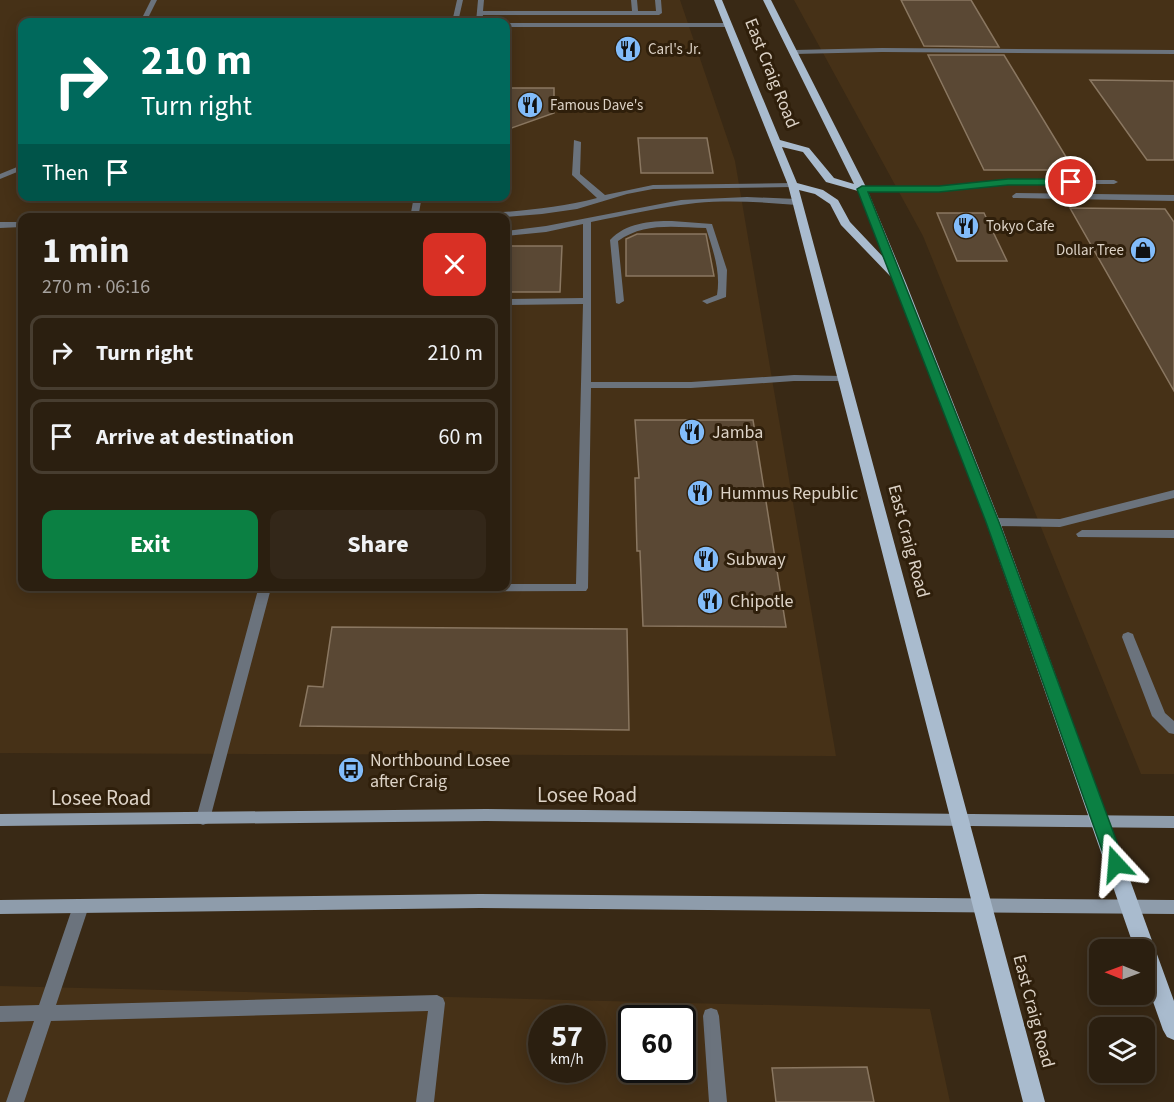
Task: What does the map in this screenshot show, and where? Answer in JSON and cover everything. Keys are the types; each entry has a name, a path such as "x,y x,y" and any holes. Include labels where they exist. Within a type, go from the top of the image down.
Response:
{"main road":[{"name":"East Craig Road","path":"718,0 793,185 842,379 1034,1102"},
{"name":"East Craig Road","path":"767,0 862,189 900,283 993,522 1174,1029"},
{"path":"776,141 806,150 830,180 862,189"},
{"path":"793,185 819,192 834,202 845,223 900,283"},
{"name":"Losee Road","path":"0,820 497,815 1174,822"},
{"path":"0,907 480,901 1174,907"}],"lane":[{"path":"145,18 154,0"},
{"path":"456,18 460,0"},
{"path":"480,18 481,0"},
{"path":"634,0 635,14"},
{"path":"481,13 489,10 592,10 609,14 659,14 658,0"},
{"path":"609,14 611,5"},
{"path":"510,25 729,25"},
{"path":"794,52 1174,52"},
{"path":"577,142 576,175 603,198"},
{"path":"0,177 18,169"},
{"path":"862,189 939,189 1008,182 1114,182"},
{"path":"510,214 577,206 653,187 793,185"},
{"path":"1016,196 1174,198"},
{"path":"510,233 568,227 665,204 712,200 797,202"},
{"path":"510,588 582,588 588,301 587,222"},
{"path":"0,225 18,225"},
{"path":"619,301 614,240 622,233 637,226 672,225 709,226 720,254 723,288 721,297 707,301"},
{"path":"510,302 588,301"},
{"path":"586,386 691,385 794,378 842,379"},
{"path":"993,522 1060,523 1174,494"},
{"path":"1082,534 1174,534"},
{"path":"203,819 264,591"},
{"path":"1128,637 1159,716 1174,729"},
{"path":"15,1102 43,1013 81,906"},
{"path":"0,1014 437,1003 425,1102"},
{"path":"711,1016 718,1102"}],"shaded area":[{"path":"0,0 680,0 735,161 836,756 0,753"},
{"path":"794,0 1174,0 1174,774 1141,774 923,236"},
{"path":"0,986 930,1009 950,1102 0,1102"}],"building":[{"path":"901,0 971,0 999,47 924,46"},
{"path":"928,55 1004,55 1074,170 984,170"},
{"path":"1090,80 1174,81 1174,160 1147,160"},
{"name":"Famous Dave's","path":"510,88 554,88 554,113 510,129"},
{"path":"638,138 707,138 713,173 641,173"},
{"path":"1070,208 1165,209 1174,222 1174,391"},
{"path":"937,213 984,213 1007,261 957,261"},
{"path":"637,234 706,234 714,276 626,276 626,239"},
{"path":"510,246 562,246 560,292 510,292"},
{"path":"635,420 753,420 786,627 643,626 640,551 637,551 635,478 639,478"},
{"path":"332,627 627,629 629,730 300,726 308,686 323,687"},
{"path":"867,1067 874,1102 776,1102 772,1068"}],"place":[{"name":"Carl's Jr.","path":"628,49"},
{"name":"Famous Dave's","path":"530,105"},
{"name":"Tokyo Cafe","path":"966,226"},
{"name":"Dollar Tree","path":"1143,250"},
{"name":"Jamba","path":"692,432"},
{"name":"Hummus Republic","path":"700,493"},
{"name":"Subway","path":"706,559"},
{"name":"Chipotle","path":"710,601"},
{"name":"Northbound Losee after Craig","path":"351,770"}],"route":[{"path":"1071,182 1008,182 939,189 862,189 993,522 1116,864"}]}
